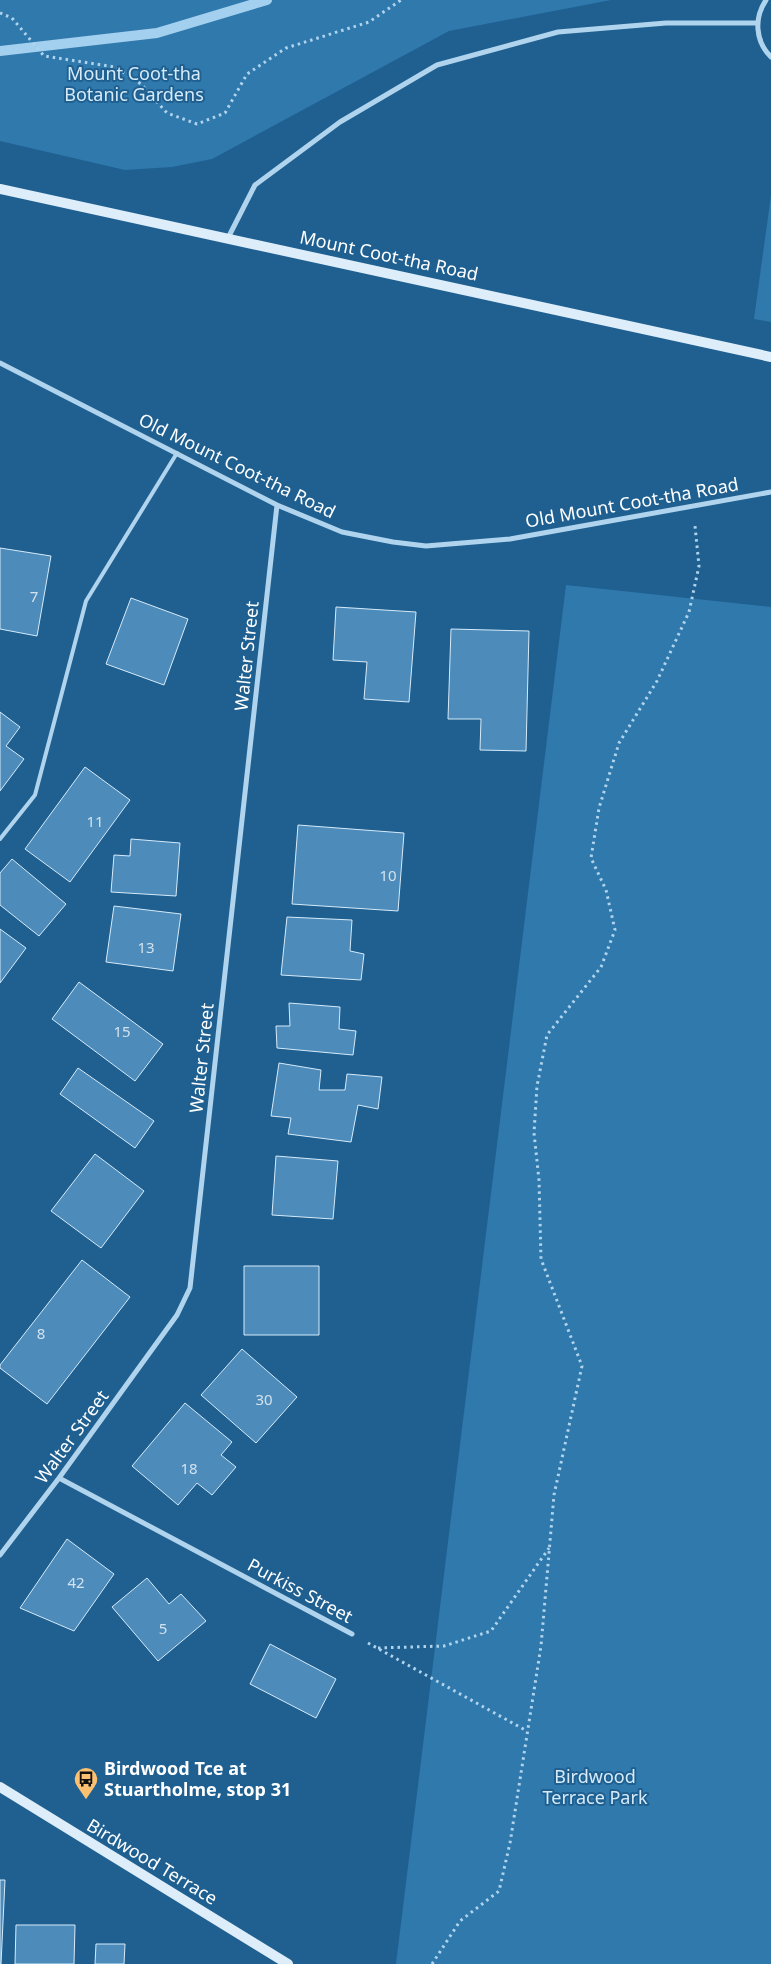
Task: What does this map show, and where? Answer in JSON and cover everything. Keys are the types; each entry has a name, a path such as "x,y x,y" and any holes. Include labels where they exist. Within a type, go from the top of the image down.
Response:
{"main road":[{"name":"Mount Coot-tha Road","path":"0,189 771,357"},
{"name":"Birdwood Terrace","path":"0,1787 288,1964"}],"street":[{"path":"766,0 761,8 757,23 759,38 765,51 771,57"},
{"path":"228,238 255,185 340,122 437,65 558,32 666,23 757,23"},
{"name":"Old Mount Coot-tha Road","path":"0,363 277,505 342,532 426,546 510,539 771,492"},
{"name":"Walter Street","path":"0,1555 59,1478 177,1315 190,1288 277,505"},
{"name":"Purkiss Street","path":"59,1478 352,1634"}],"lane":[{"path":"0,839 35,795 86,601 177,453"}],"path":[{"path":"0,13 12,18 44,56 115,67 141,84 167,113 197,124 225,113 246,74 286,48 369,22 401,0"},
{"path":"432,1964 460,1921 499,1892 510,1842 541,1646 554,1495 582,1366 541,1259 539,1180 534,1133 537,1086 547,1035 601,967 615,930 606,890 591,858 599,808 619,743 657,681 689,612 699,566 693,505"},
{"path":"378,1648 444,1646 491,1631 550,1548"},
{"name":"Purkiss Street","path":"352,1634 527,1731"}],"green space":[{"name":"Mount Coot-tha Botanic Gardens","path":"0,0 611,0 449,31 212,159 172,167 125,170 0,141"},
{"path":"771,195 771,322 754,319"},
{"name":"Birdwood Terrace Park","path":"566,585 771,607 771,1964 396,1964"}],"building":[{"path":"0,548 51,556 37,636 0,629"},
{"path":"131,598 188,619 164,685 106,664"},
{"path":"336,607 416,612 409,702 364,699 367,662 333,660"},
{"path":"451,629 529,631 526,751 480,750 481,719 448,719"},
{"path":"0,712 20,727 6,746 24,759 0,791"},
{"path":"85,767 130,800 70,882 25,849"},
{"path":"298,825 404,833 398,911 292,904"},
{"path":"131,839 180,843 176,896 111,892 114,855 130,856"},
{"path":"12,859 66,904 39,936 0,905 0,873"},
{"path":"114,906 181,914 173,971 106,962"},
{"path":"287,917 352,920 350,951 364,954 361,980 281,975"},
{"path":"0,929 26,948 0,983"},
{"path":"79,982 163,1044 135,1081 52,1019"},
{"path":"289,1003 340,1007 339,1029 356,1031 353,1055 277,1048 276,1026 290,1026"},
{"path":"279,1063 321,1070 319,1090 345,1090 347,1074 382,1077 378,1109 358,1105 351,1142 288,1134 291,1118 271,1116"},
{"path":"78,1068 154,1121 135,1148 60,1094"},
{"path":"95,1154 144,1191 101,1248 51,1211"},
{"path":"276,1156 338,1161 333,1219 272,1215"},
{"path":"82,1260 130,1297 47,1404 0,1368 0,1365"},
{"path":"244,1266 319,1266 319,1335 244,1335"},
{"path":"242,1349 297,1397 256,1443 201,1395"},
{"path":"185,1403 232,1442 221,1455 236,1467 212,1495 197,1483 178,1505 132,1466"},
{"path":"67,1539 114,1574 74,1631 20,1608"},
{"path":"147,1578 169,1604 181,1594 206,1621 158,1661 112,1607"},
{"path":"270,1644 336,1679 316,1718 250,1684"},
{"path":"0,1880 5,1880 1,1964 0,1964"},
{"path":"16,1925 75,1925 74,1964 15,1964"},
{"path":"96,1944 125,1944 124,1964 95,1964"}],"waterway":[{"path":"0,51 157,33 267,0"}],"place":[{"name":"Birdwood Tce at Stuartholme, stop 31","path":"86,1800"}]}
